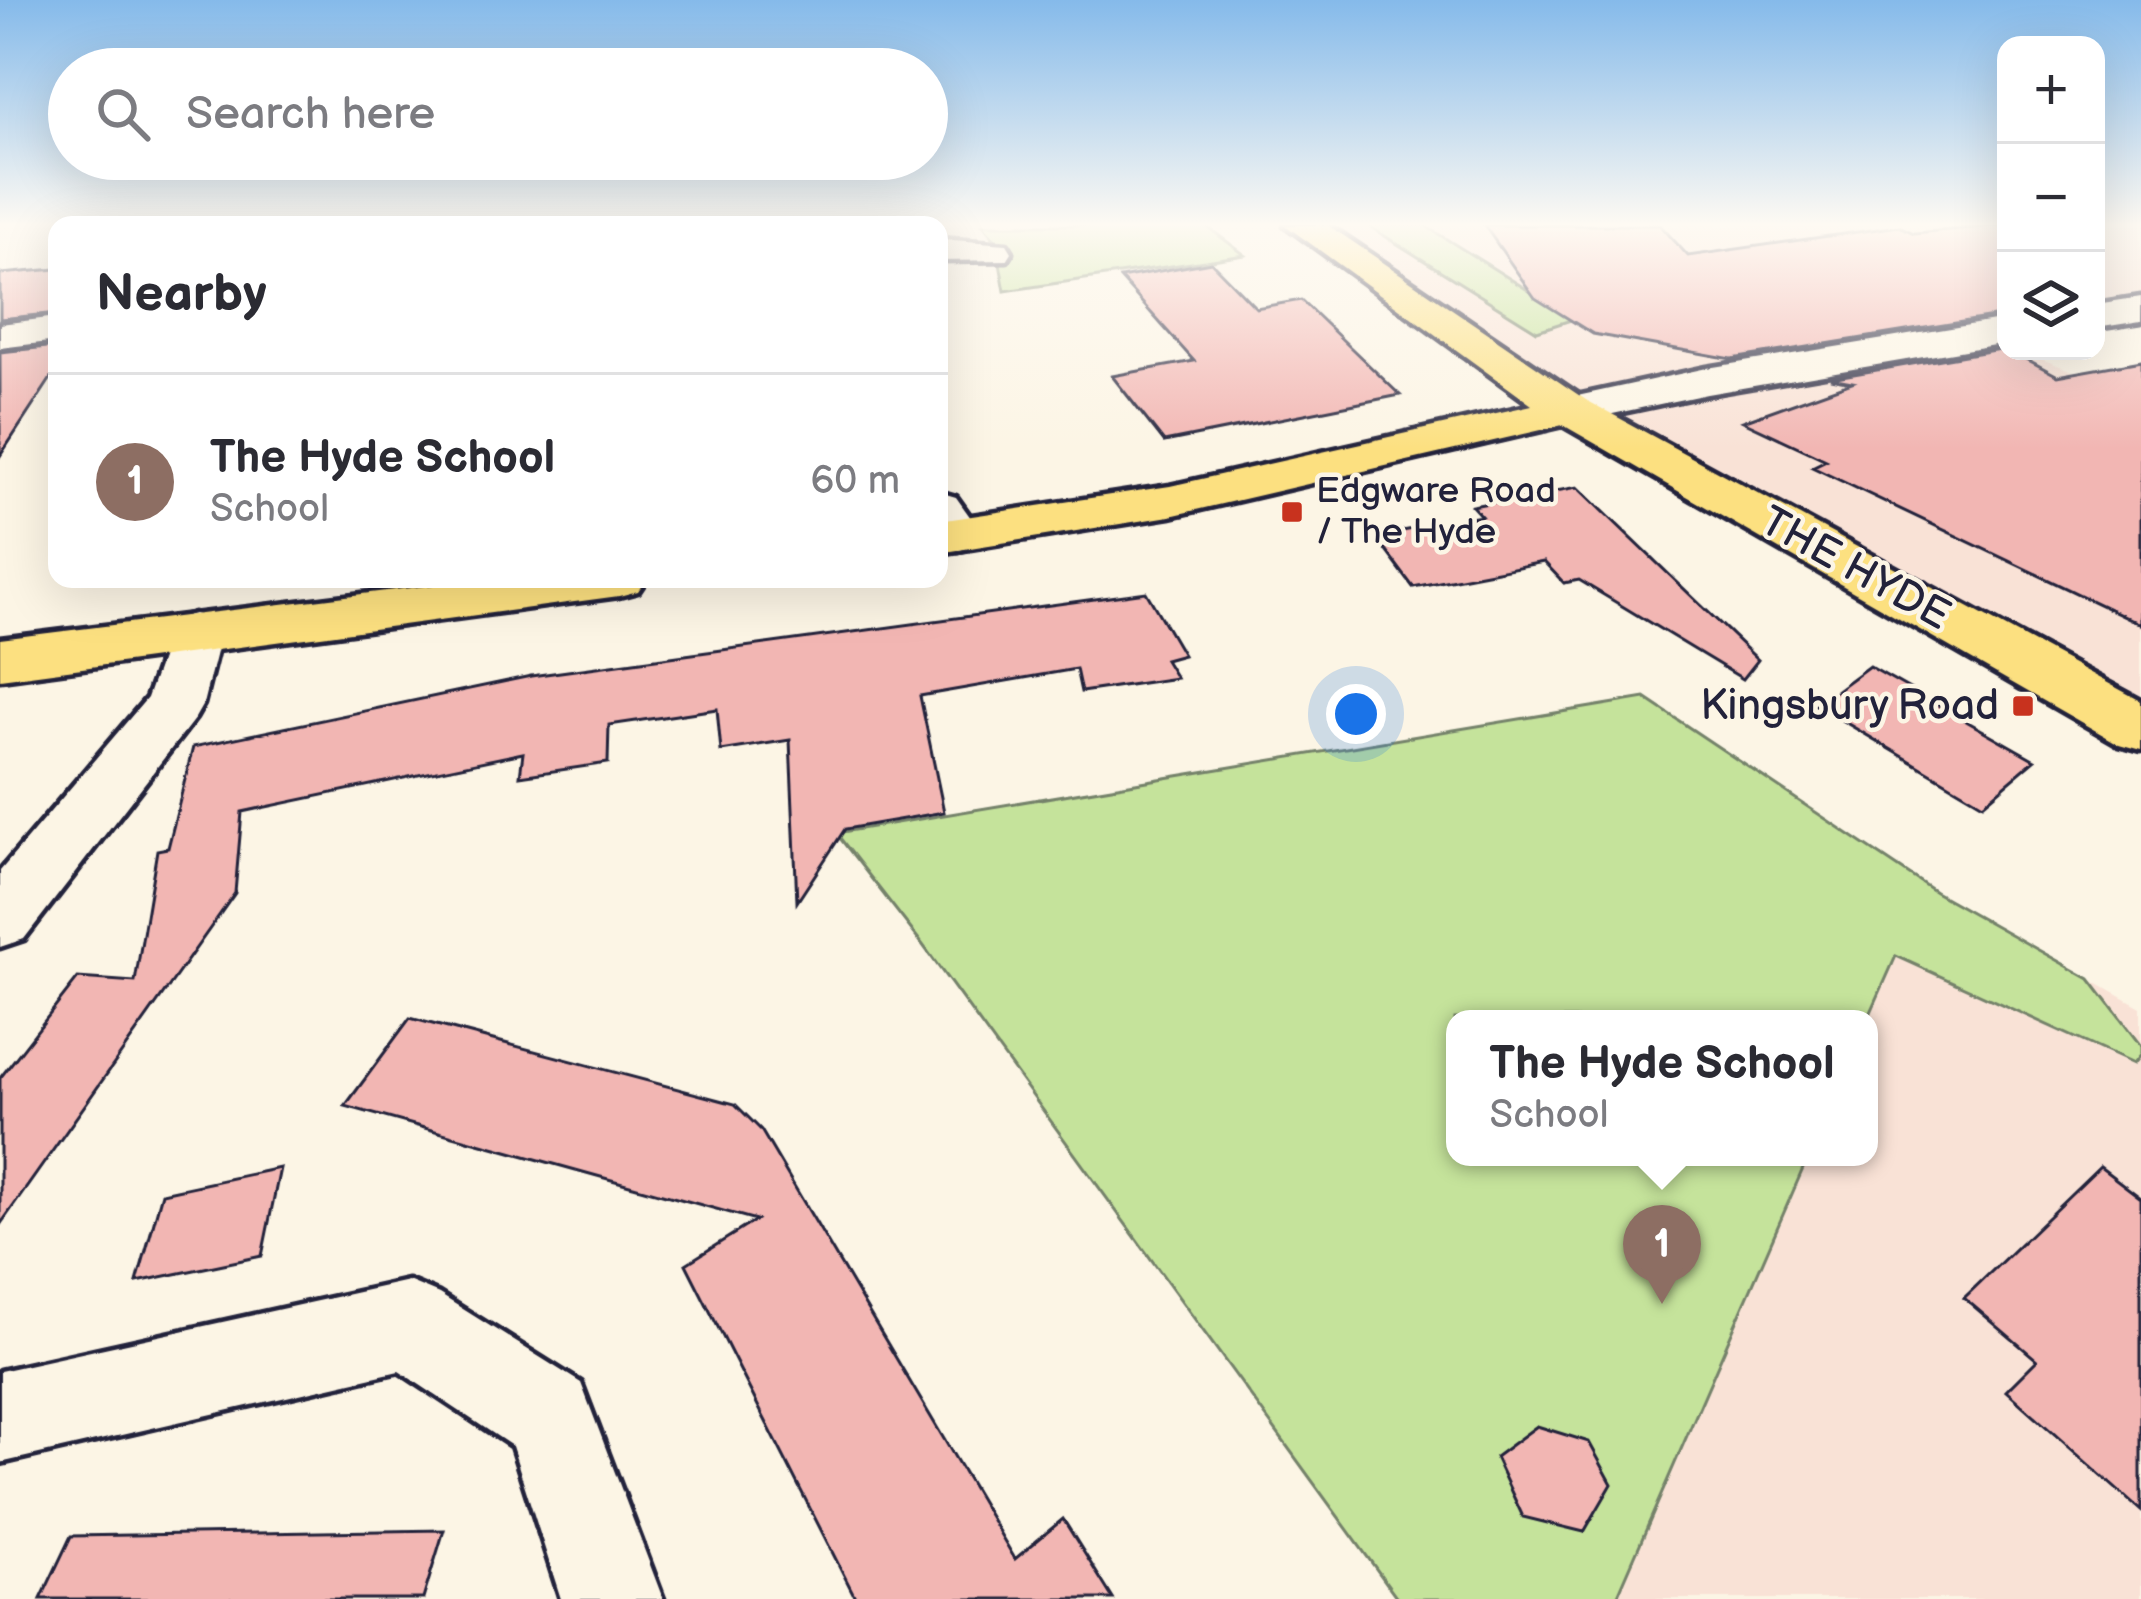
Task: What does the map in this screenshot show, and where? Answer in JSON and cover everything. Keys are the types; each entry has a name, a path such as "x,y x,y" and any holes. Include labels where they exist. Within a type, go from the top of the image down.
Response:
{"main road":[{"name":"THE HYDE","path":"1410,300 1570,410 2141,728"},
{"path":"948,526 1170,501 1570,410"},
{"path":"0,659 426,592 485,588"}],"street":[{"path":"2105,315 2141,309"},
{"path":"0,336 48,330"},
{"path":"1570,410 1707,380 1997,332"},
{"path":"0,919 174,704 194,632"},
{"path":"0,1417 409,1325 548,1416 611,1599"}],"shaded area":[{"path":"1408,300 1997,300 1997,334 1985,337 1997,342 1997,360 2044,360 2141,397 2141,728 1600,434"},
{"path":"2105,300 2141,300 2141,309 2105,315"},
{"path":"1645,698 1935,892 2141,1008 2141,1599 1398,1599 920,941 836,833"}],"green space":[{"path":"1487,300 1543,300 1574,319 1537,331"},
{"path":"1645,698 1935,892 2090,979 2141,1046 2141,1054 2133,1064 1896,956 1872,1010 1446,1010 1446,1166 1804,1166 1616,1599 1398,1599 920,941 836,833"}],"building":[{"path":"0,300 48,300 48,314 0,319"},
{"path":"1139,300 1248,300 1256,308 1301,300 1400,395 1164,442 1112,376 1194,361"},
{"path":"1538,300 1997,300 1997,316 1732,359 1593,334"},
{"path":"48,347 48,383 0,456 0,352"},
{"path":"1997,350 1997,360 2028,360 2058,376 2141,361 2141,624 1812,467 1826,460 1743,421 1852,382 1830,378"},
{"path":"1578,487 1758,660 1743,679 1579,580 1564,583 1544,562 1413,587 1375,536 1481,516 1472,506"},
{"path":"1146,592 1183,655 1165,660 1176,678 1081,692 1076,669 920,696 944,812 845,829 797,902 790,740 721,751 717,709 609,725 608,763 520,776 523,753 242,812 235,893 0,1225 0,1078 78,978 135,982 157,850 168,848 193,747 531,676"},
{"path":"1869,666 2035,760 1983,804 1816,705"},
{"path":"410,1018 735,1104 761,1130 1015,1559 1063,1519 1113,1599 856,1599 686,1264 756,1220 345,1106"},
{"path":"2100,1167 2141,1198 2141,1511 2006,1391 2037,1360 1964,1298"},
{"path":"280,1168 262,1256 137,1282 162,1193"},
{"path":"1537,1426 1589,1442 1612,1484 1584,1532 1523,1517 1495,1457"},
{"path":"444,1530 423,1599 41,1599 71,1536"}],"place":[{"name":"Edgware Road / The Hyde","path":"1292,512"},
{"name":"Kingsbury Road","path":"2023,706"},
{"name":"The Hyde School","path":"1662,1304"}]}
